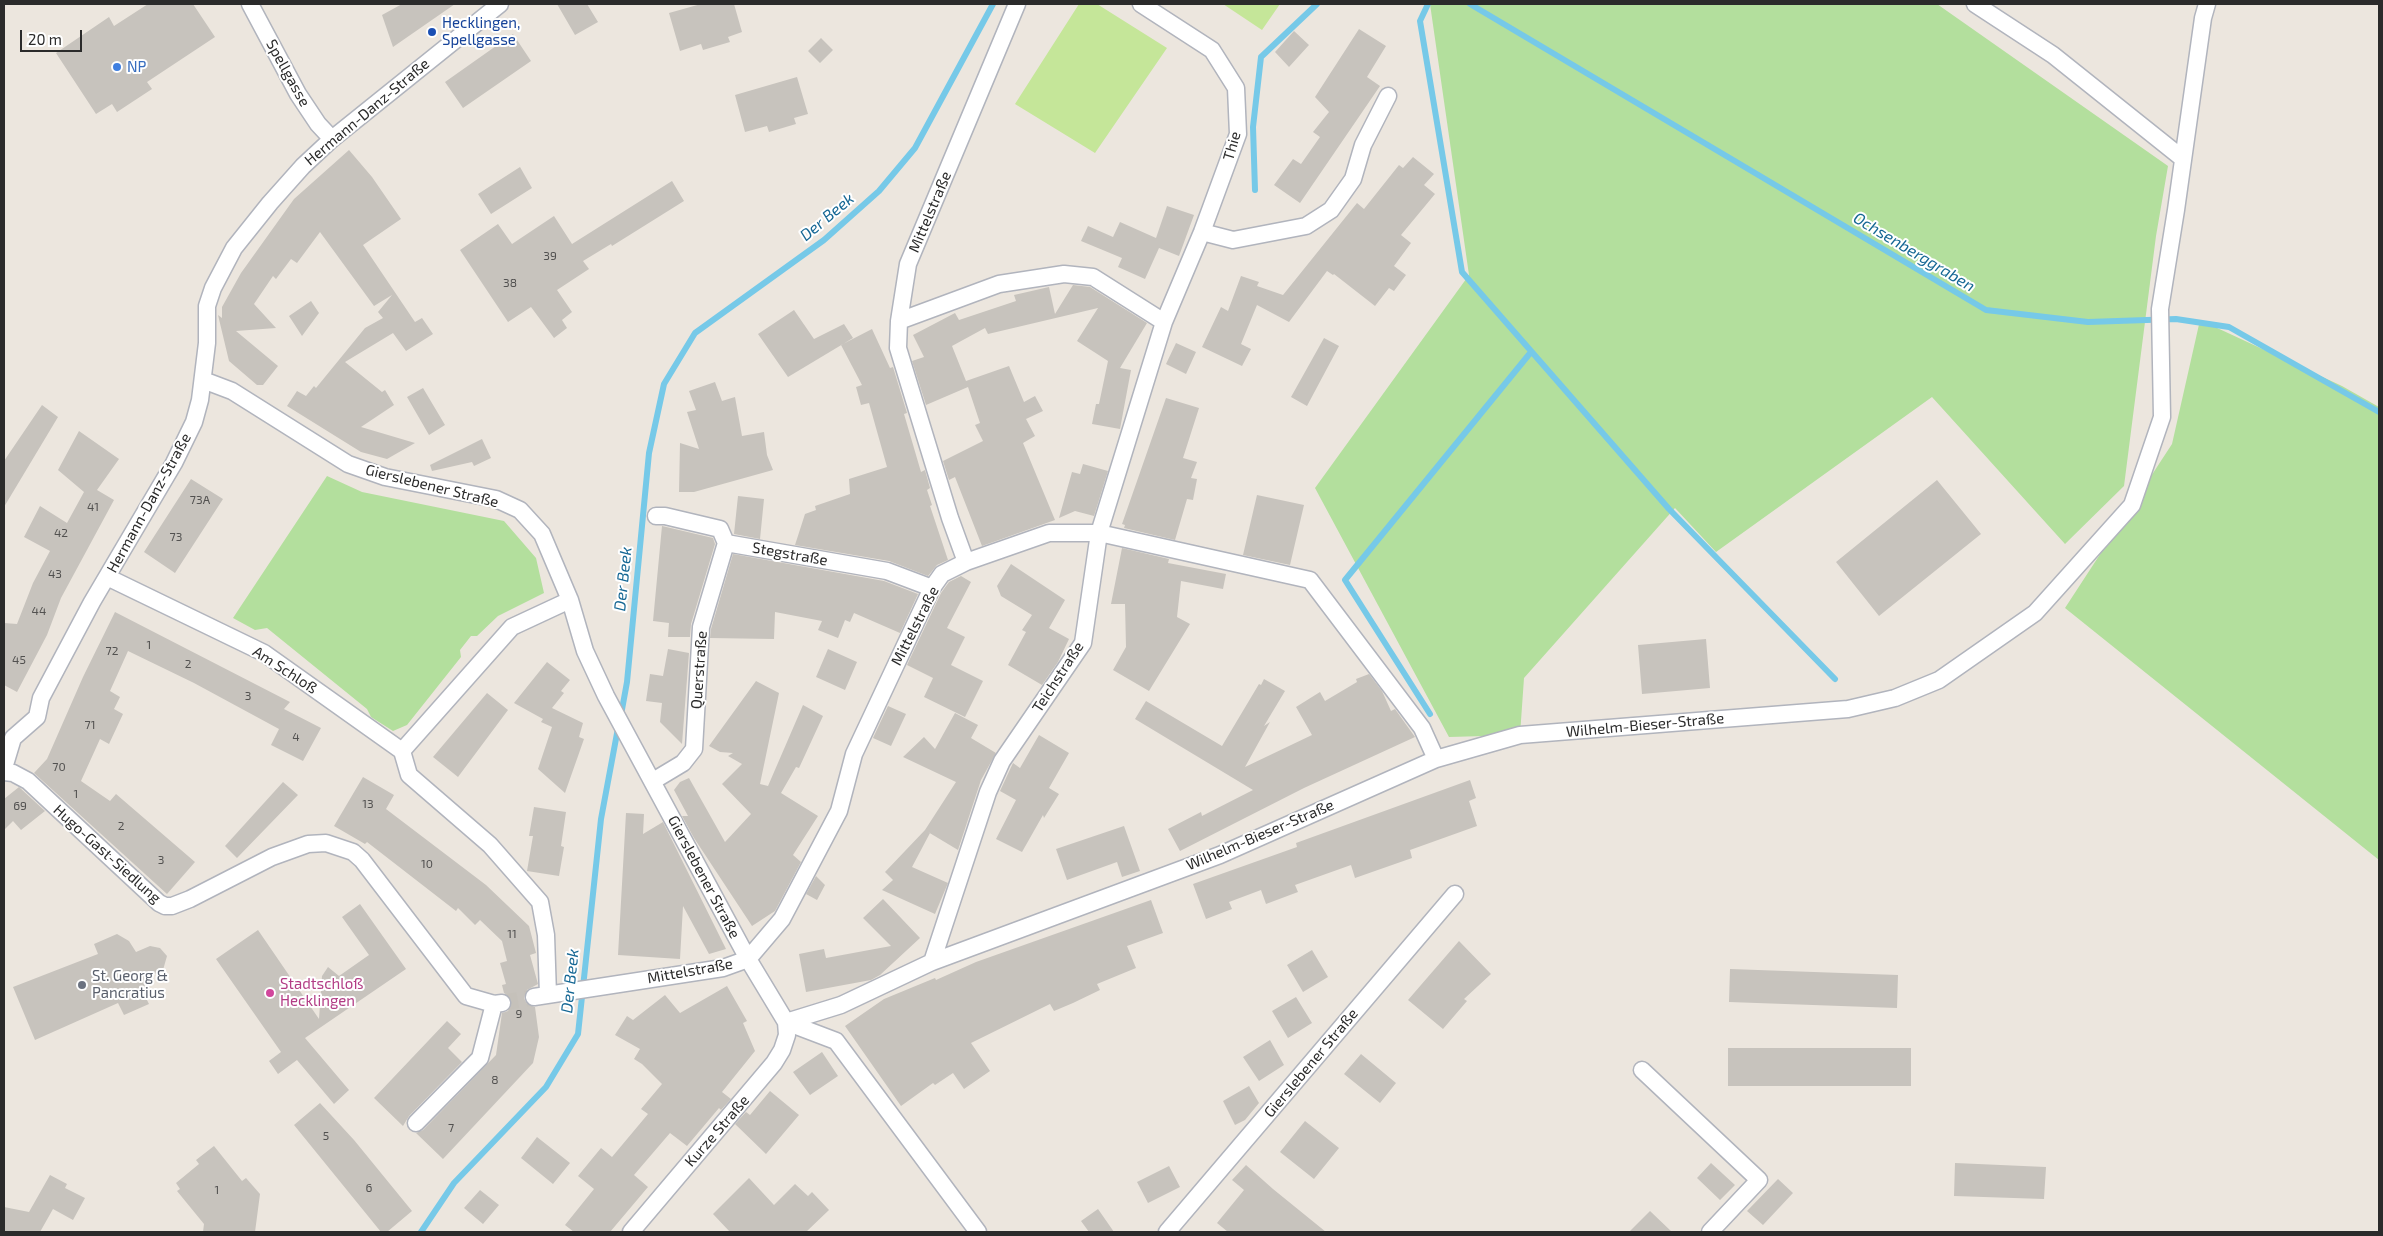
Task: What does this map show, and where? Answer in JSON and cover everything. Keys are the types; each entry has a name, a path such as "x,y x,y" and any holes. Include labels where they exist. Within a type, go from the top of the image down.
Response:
{"street":[{"name":"Spellgasse","path":"250,4 298,94 318,124 332,139"},
{"name":"Hermann-Danz-Straße","path":"4,768 14,738 37,717 41,698 107,577 182,448 194,422 203,380 207,344 207,306 217,280 234,248 270,202 303,166 332,139 500,4"},
{"name":"Mittelstraße","path":"402,751 409,775 490,845 540,902 546,935 541,996 723,968 748,959 782,919 839,811 854,754 932,588 942,574 966,562 950,518 898,348 899,321 908,264 1017,4"},
{"name":"Thie","path":"1141,4 1212,50 1236,88 1238,134 1202,232 1164,322"},
{"path":"1975,4 2053,55 2182,158"},
{"name":"Wilhelm-Bieser-Straße","path":"786,1022 841,1005 932,962 1220,854 1436,759 1520,735 1848,709 1895,698 1939,680 2035,613 2132,505 2162,417 2160,309 2207,4"},
{"path":"1202,232 1233,240 1306,226 1331,210 1353,179 1363,145 1388,96"},
{"path":"899,321 999,284 1064,274 1092,277 1164,322"},
{"name":"Teichstraße","path":"932,962 988,792 1002,761 1083,643 1099,533 1164,322"},
{"name":"Gierslebener Straße","path":"203,380 232,391 348,464 384,477 496,499 520,510 542,534 570,600 585,651 609,702 748,959 786,1022"},
{"path":"656,516 665,516 720,529 726,542"},
{"path":"966,562 1048,533 1099,533 1310,580 1422,728 1436,759"},
{"name":"Stegstraße","path":"726,542 887,571 932,588"},
{"name":"Querstraße","path":"653,781 683,763 694,749 701,627 726,542"},
{"name":"Am Schloß","path":"107,577 264,653 402,751"},
{"path":"402,751 512,627 570,600"},
{"name":"Hugo-Gast-Siedlung","path":"4,772 28,781 159,903 165,906 172,906 190,899 272,857 308,844 326,843 353,852 362,860 466,996 498,1003 480,1058 416,1123"},
{"name":"Gierslebener Straße","path":"1167,1232 1455,894"},
{"path":"786,1022 836,1041 978,1232"},
{"name":"Kurze Straße","path":"631,1232 774,1063 782,1050 787,1035 786,1022"},
{"path":"1642,1070 1759,1180 1710,1232"}],"green space":[{"path":"1079,4 1097,4 1167,48 1095,153 1015,104"},
{"path":"1223,4 1280,4 1262,30"},
{"path":"1430,4 1937,4 2168,166 2156,236 2124,486 2065,544 1932,397 1716,552 1675,508 1524,678 1520,735 1449,737 1315,488 1469,275"},
{"path":"2200,320 2342,386 2379,407 2379,860 2065,608 2172,444"},
{"path":"327,476 362,492 504,521 536,558 544,593 498,616 477,636 471,636 460,650 461,657 407,725 393,731 371,717 367,709 267,628 255,630 233,618"}],"building":[{"name":"NP","path":"148,4 193,4 215,37 147,82 152,89 117,112 112,104 96,114 56,53 109,17 114,26"},
{"path":"402,4 455,4 393,47 382,15"},
{"path":"557,4 587,4 598,22 575,35"},
{"path":"701,4 734,4 742,32 728,37 730,42 703,50 701,44 680,51 669,13"},
{"path":"1359,29 1386,46 1367,77 1380,86 1300,203 1274,185 1293,159 1301,164 1320,137 1313,132 1329,112 1315,97"},
{"path":"1294,31 1309,45 1289,67 1275,52"},
{"path":"513,34 531,61 463,108 445,82"},
{"path":"821,38 833,50 820,63 808,51"},
{"path":"797,77 808,114 794,118 796,124 769,132 767,126 745,132 735,95"},
{"path":"349,150 372,177 401,219 363,245 415,322 422,318 433,334 406,351 393,333 345,362 382,392 385,390 394,405 361,427 415,443 387,459 361,452 287,406 297,391 306,396 314,386 316,388 365,328 383,318 378,312 392,295 374,306 320,232 297,263 291,259 276,279 273,276 254,304 276,328 236,331 278,366 263,385 257,385 229,361 218,315 222,318 222,307 241,273 294,199"},
{"path":"1413,157 1434,174 1424,185 1435,194 1401,235 1411,243 1394,266 1406,275 1394,291 1389,288 1375,306 1334,274 1327,271 1289,322 1257,305 1241,344 1251,349 1242,366 1202,347 1221,307 1228,311 1241,276 1259,282 1257,286 1283,295 1357,203 1364,209 1399,165 1403,168"},
{"path":"520,167 532,188 491,214 478,194"},
{"path":"672,181 684,201 612,246 611,244 583,261 589,269 557,290 572,312 562,320 567,328 554,338 531,307 508,322 460,250 498,224 512,244 554,216 572,244"},
{"path":"1167,206 1194,215 1179,256 1159,248 1145,279 1118,267 1122,258 1081,241 1088,226 1113,237 1120,222 1156,238"},
{"path":"1073,285 1090,287 1147,323 1120,368 1131,370 1120,429 1092,424 1096,404 1099,404 1108,361 1077,341 1098,308 988,334 985,328 952,346 966,381 1009,366 1024,402 1035,396 1043,411 1026,419 1035,436 1023,443 1055,520 982,546 955,477 949,480 943,461 983,441 975,425 980,423 968,387 926,405 912,361 924,357 913,335 955,313 959,320 1016,301 1014,295 1049,287 1055,314"},
{"path":"311,301 319,313 302,336 289,316"},
{"path":"794,310 814,339 844,324 853,338 788,377 758,334"},
{"path":"872,329 890,368 893,367 907,413 904,414 921,472 925,470 930,488 927,490 932,505 930,506 948,560 937,565 928,576 889,561 795,545 805,514 816,510 815,506 850,494 849,479 887,467 869,403 861,405 856,387 862,385 841,345"},
{"path":"1324,338 1339,346 1307,406 1291,397"},
{"path":"1176,343 1196,352 1186,374 1166,364"},
{"path":"715,382 722,401 735,397 742,436 764,432 767,455 773,470 694,492 679,492 680,443 699,449 687,412 696,410 689,391"},
{"path":"423,388 445,425 429,435 407,397"},
{"path":"1166,398 1199,408 1183,458 1197,462 1191,478 1197,479 1193,500 1187,499 1175,540 1124,528 1125,525 1122,524"},
{"path":"42,405 58,417 4,507 4,461"},
{"path":"79,431 119,459 97,490 114,500 61,598 47,635 17,692 4,685 4,623 17,624 33,583 50,551 24,537 40,506 67,523 84,492 58,470"},
{"path":"482,439 491,458 474,466 472,462 432,471 430,465"},
{"path":"1083,464 1108,471 1094,516 1075,511 1059,518 1072,472 1080,474"},
{"path":"191,479 223,499 175,573 144,552"},
{"path":"1937,480 1981,534 1879,616 1836,562"},
{"path":"1257,495 1304,505 1290,565 1243,555"},
{"path":"738,496 764,499 760,539 734,534"},
{"path":"662,526 713,538 715,544 691,624 690,637 668,637 669,623 653,621"},
{"path":"1122,548 1169,559 1168,563 1226,574 1223,589 1181,581 1177,617 1190,624 1149,691 1113,670 1126,647 1125,604 1111,604"},
{"path":"733,554 884,581 918,594 900,633 854,613 850,622 845,620 838,638 818,630 822,621 775,612 774,639 710,638"},
{"path":"1011,564 1065,600 1049,628 1069,639 1058,662 1042,685 1008,665 1026,632 1022,630 1032,615 1001,596 997,586"},
{"path":"961,576 971,582 947,628 965,637 951,665 983,681 965,717 924,697 933,678 907,665 941,593 949,582"},
{"path":"115,612 290,702 284,709 321,728 303,761 271,745 279,729 194,683 128,651 110,691 120,697 114,709 123,714 109,744 100,739 81,781 110,801 116,794 195,862 167,894 34,773 47,759 83,677"},
{"path":"1706,639 1710,688 1642,694 1638,645"},
{"path":"668,649 689,653 682,744 660,722 662,703 646,701 650,674 663,676"},
{"path":"828,649 857,662 845,690 816,677"},
{"path":"547,662 570,680 561,691 564,693 552,708 583,723 579,737 584,739 565,793 538,769 552,727 541,722 543,719 514,703"},
{"path":"1369,674 1382,691 1391,711 1395,709 1415,737 1304,788 1180,851 1168,829 1201,812 1202,816 1253,790 1135,719 1146,701 1222,746 1259,684 1261,685 1264,679 1285,691 1264,726 1270,722 1245,767 1312,735 1296,707 1320,692 1325,701 1357,682 1356,679"},
{"path":"756,681 779,693 760,784 768,786 803,705 823,716 799,768 796,767 781,793 818,816 793,855 801,862 775,911 752,926 694,838 682,816 688,816 674,790 680,782 689,778 725,842 751,814 722,784 742,764 728,756 733,753 720,752 709,746"},
{"path":"487,693 508,710 458,777 433,757"},
{"path":"888,706 906,714 891,746 873,738"},
{"path":"955,713 978,725 971,738 996,753 981,780 958,850 930,833 912,867 948,883 935,914 882,890 893,880 885,872 925,830 956,782 903,757 924,737 935,749"},
{"path":"1039,735 1069,753 1049,788 1059,794 1044,818 1043,815 1022,852 996,839 1016,800 1000,791 1013,763 1020,768"},
{"path":"363,777 394,795 386,809 486,885 529,926 536,953 530,955 538,984 527,990 524,998 527,1004 535,1007 539,1037 533,1063 443,1159 416,1133 423,1130 496,1055 502,1013 508,1011 512,1002 510,997 504,993 502,985 506,984 500,963 507,961 502,941 480,920 475,925 458,908 456,911 367,842 365,844 334,826"},
{"path":"1470,780 1476,798 1469,801 1477,826 1410,850 1412,858 1355,878 1351,865 1295,885 1298,892 1266,904 1261,890 1229,902 1232,909 1206,919 1193,884 1297,847 1296,843"},
{"path":"283,782 298,795 237,858 225,846"},
{"path":"19,787 45,811 21,830 13,821 4,830 4,799"},
{"path":"534,807 566,812 561,846 564,847 559,876 527,871 533,836 529,836"},
{"path":"626,813 644,814 643,834 663,822 726,949 709,954 683,906 680,959 618,955"},
{"path":"1124,826 1140,871 1122,877 1117,862 1067,880 1056,849"},
{"path":"816,876 825,885 817,900 806,894"},
{"path":"883,899 920,938 880,975 871,980 806,992 799,954 824,949 826,958 891,946 863,918"},
{"path":"1151,900 1163,933 1127,946 1136,968 1097,984 1100,990 1073,1003 1054,1011 1050,1004 971,1043 990,1071 964,1089 953,1073 935,1085 933,1083 901,1106 845,1026 884,999 935,978 936,980 976,962"},
{"name":"Stadtschloß Hecklingen","path":"360,904 406,969 305,1038 349,1090 334,1104 297,1060 278,1074 269,1061 281,1052 216,959 258,930 319,1019 322,976 328,967 339,976 369,955 342,917"},
{"name":"St. Georg & Pancratius","path":"117,934 129,941 136,952 150,946 160,948 167,956 163,970 146,978 148,990 146,998 149,1004 124,1015 118,1003 35,1040 13,987 98,954 94,944"},
{"path":"1459,941 1491,974 1464,999 1467,1001 1443,1029 1408,1000"},
{"path":"1312,950 1328,977 1303,992 1287,965"},
{"path":"1730,969 1898,975 1897,1008 1729,1002"},
{"path":"727,986 747,1021 743,1023 755,1051 722,1092 731,1099 721,1110 719,1108 687,1146 670,1133 634,1175 648,1187 610,1232 574,1232 565,1225 594,1189 578,1176 601,1148 612,1157 648,1114 641,1109 662,1084 642,1064 634,1059 640,1049 615,1035 627,1016 633,1020 665,995 680,1013"},
{"path":"1296,997 1312,1023 1288,1038 1272,1011"},
{"path":"447,1021 461,1034 448,1048 462,1062 409,1116 403,1126 374,1098"},
{"path":"1270,1040 1284,1065 1259,1081 1243,1057"},
{"path":"1728,1048 1911,1048 1911,1086 1728,1086"},
{"path":"822,1052 838,1076 810,1095 793,1072"},
{"path":"1361,1054 1396,1083 1380,1103 1344,1074"},
{"path":"1249,1086 1259,1103 1245,1120 1235,1125 1223,1101"},
{"path":"770,1091 799,1115 766,1154 735,1124 746,1112 750,1115"},
{"path":"320,1103 354,1140 412,1211 387,1232 381,1232 294,1125"},
{"path":"1305,1121 1339,1148 1314,1179 1280,1152"},
{"path":"537,1137 570,1163 553,1184 521,1158"},
{"path":"214,1146 242,1181 246,1178 260,1194 255,1232 203,1232 204,1224 177,1191 180,1189 176,1183 199,1164 196,1160"},
{"path":"1711,1163 1735,1185 1720,1200 1697,1178"},
{"path":"1955,1163 2046,1167 2044,1199 1954,1196"},
{"path":"1246,1165 1326,1232 1228,1232 1217,1223 1244,1190 1232,1180"},
{"path":"1169,1166 1180,1187 1148,1203 1137,1182"},
{"path":"50,1175 67,1184 65,1188 85,1198 73,1220 53,1209 40,1232 4,1232 4,1207 29,1212"},
{"path":"749,1178 774,1205 795,1184 808,1196 812,1192 829,1210 806,1232 730,1232 713,1214"},
{"path":"1778,1179 1793,1193 1763,1225 1747,1211"},
{"path":"480,1190 499,1205 483,1224 464,1208"},
{"path":"1098,1209 1114,1232 1089,1232 1081,1221"},
{"path":"1650,1211 1672,1232 1629,1232"}],"waterway":[{"name":"Der Beek","path":"621,715 627,682 649,453 664,384 695,333 824,240 879,191 915,148 993,4"},
{"path":"1255,190 1253,127 1261,57 1317,4"},
{"path":"1428,4 1420,21 1462,272 1669,509 1835,679"},
{"name":"Ochsenberggraben","path":"1470,4 1986,310 2088,322 2176,319 2229,327 2379,412"},
{"path":"1430,714 1345,580 1531,352"},
{"name":"Der Beek","path":"421,1232 454,1183 546,1087 578,1034 601,819 618,728"}],"tunnel":[{"path":"502,1003 534,997"}],"place":[{"name":"Hecklingen, Spellgasse","path":"432,32"},
{"name":"NP","path":"117,67"},
{"name":"St. Georg & Pancratius","path":"82,985"},
{"name":"Stadtschloß Hecklingen","path":"270,993"}]}
